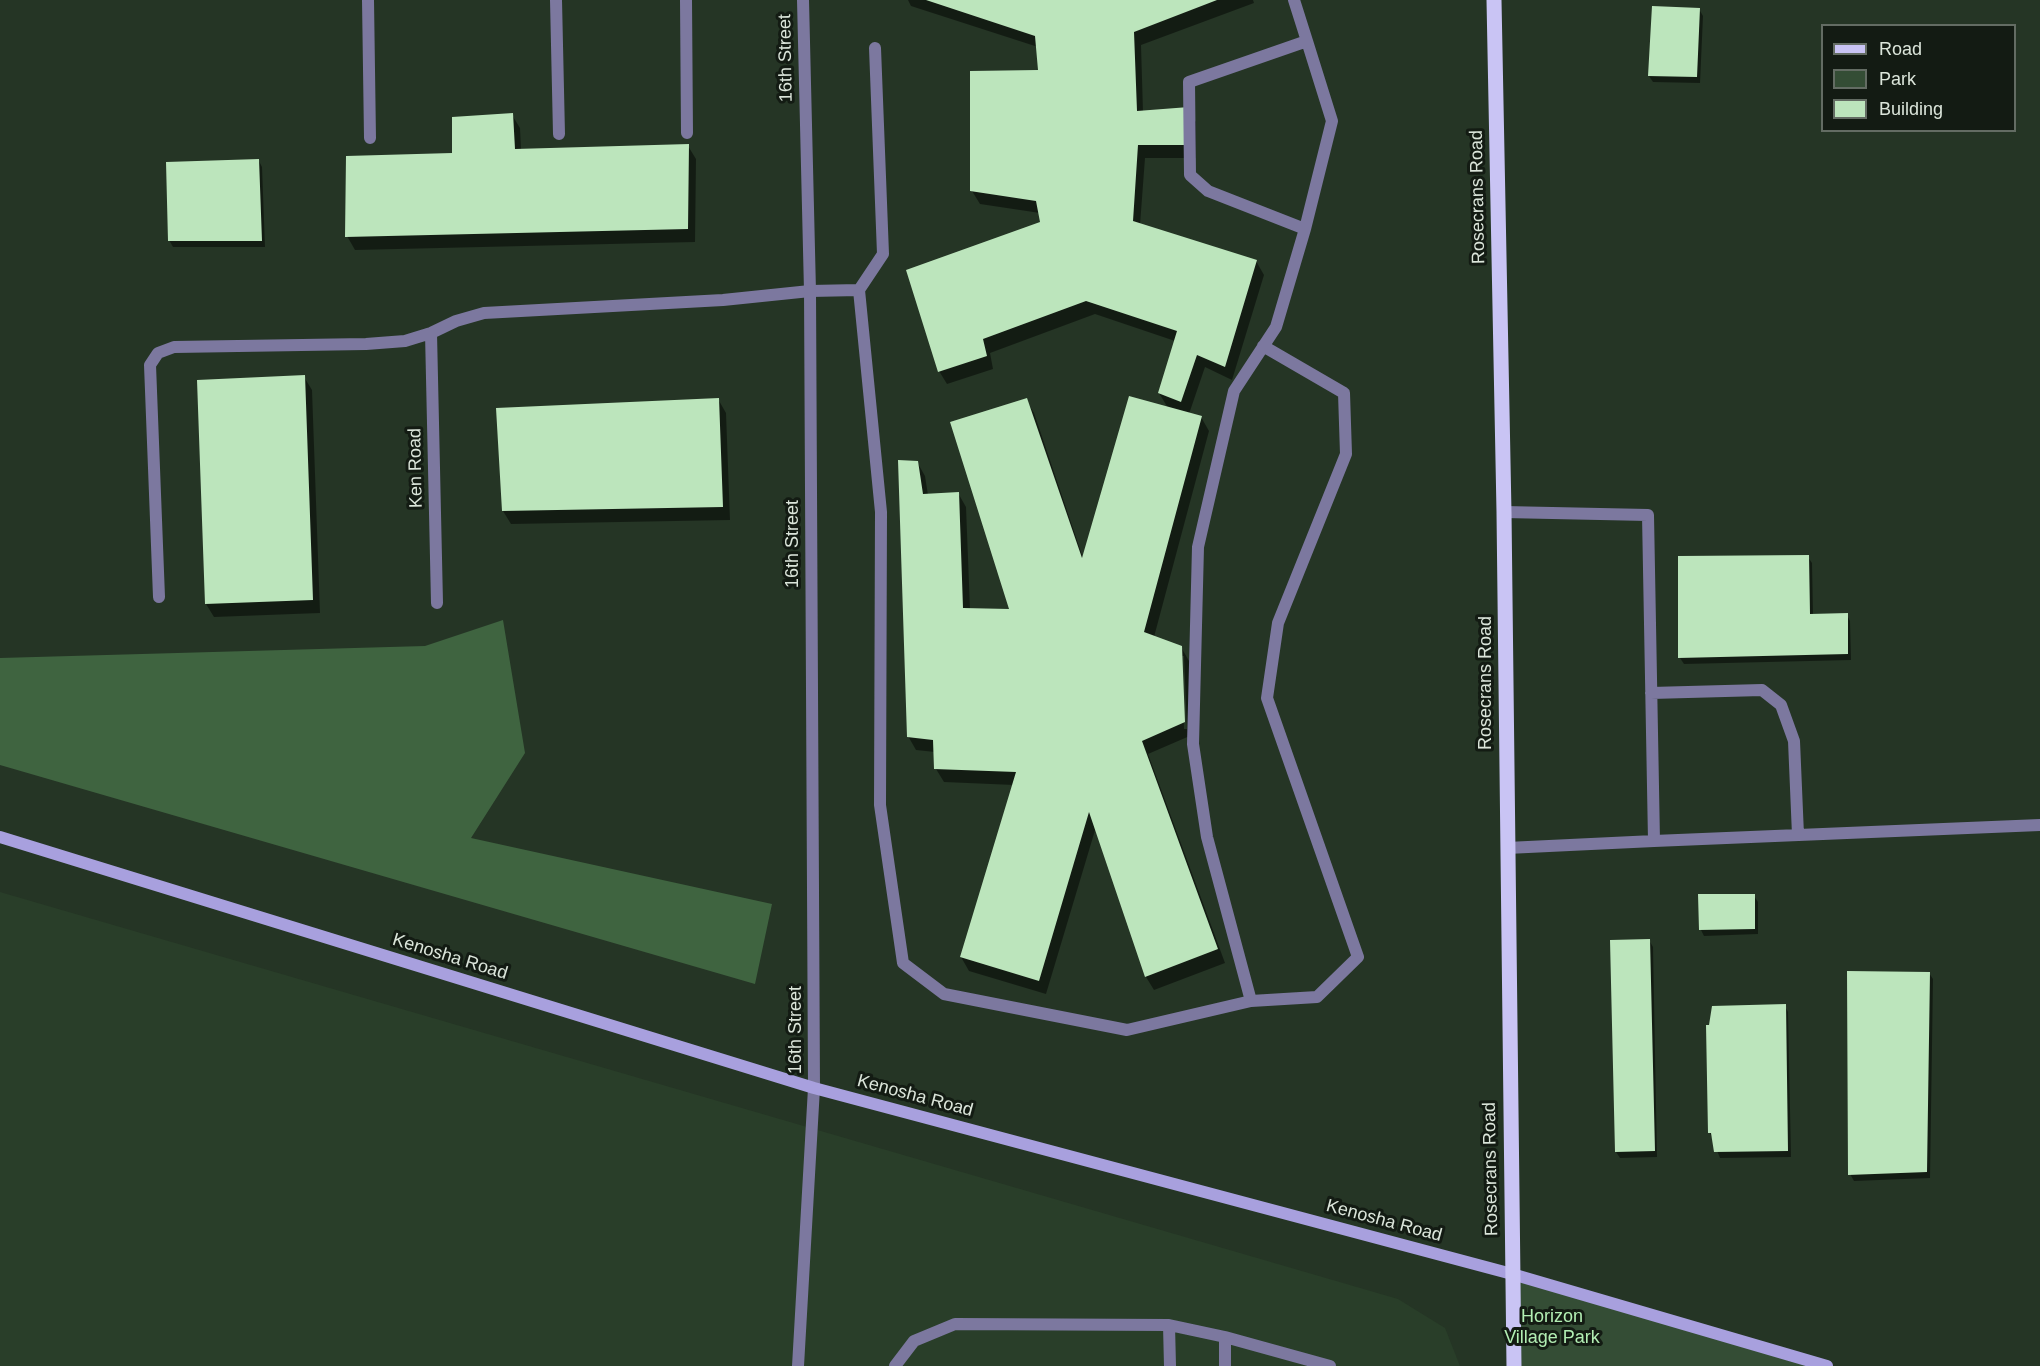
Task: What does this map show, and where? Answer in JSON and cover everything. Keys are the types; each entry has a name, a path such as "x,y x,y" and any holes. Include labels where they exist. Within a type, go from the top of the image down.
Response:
{"main road":[{"name":"Rosecrans Road","path":"1494,0 1504,512 1514,1366"}],"street":[{"path":"368,0 370,138"},
{"path":"556,0 560,134"},
{"path":"686,0 687,133"},
{"name":"16th Street","path":"798,1366 814,1088 810,291 803,0"},
{"path":"1251,1001 1206,837 1193,744 1198,547 1234,391 1276,327 1305,229 1332,121 1294,0"},
{"path":"1305,229 1208,191 1190,175 1189,82 1307,41"},
{"path":"875,48 883,254 859,290 881,512 880,805 903,963 944,994 1127,1030 1251,1001 1317,997 1358,957 1267,698 1278,623 1346,454 1344,393 1263,346"},
{"path":"159,597 150,365 158,353 174,347 366,344 405,341 432,333 456,321 484,313 723,300 810,291 859,290"},
{"name":"Ken Road","path":"432,333 437,603"},
{"path":"1504,512 1648,515 1654,841"},
{"path":"1652,693 1762,690 1781,705 1794,741 1798,835"},
{"path":"1507,848 2040,825"},
{"name":"Kenosha Road","path":"0,837 814,1088 1512,1274 1827,1366"},
{"path":"896,1366 914,1341 955,1324 1169,1325 1225,1337 1330,1366"},
{"path":"1169,1325 1170,1366"},
{"path":"1225,1337 1225,1366"}],"shaded area":[{"path":"503,620 525,753 471,838 772,904 755,984 0,765 0,658 425,646"},
{"path":"0,892 1398,1299 1445,1328 1460,1366 0,1366"}],"green space":[{"name":"Horizon Village Park","path":"1512,1274 1832,1366 1514,1366"}],"building":[{"path":"926,0 1217,0 1134,32 1137,111 1189,107 1189,145 1138,145 1133,221 1257,260 1225,367 1197,355 1181,402 1158,393 1177,331 1086,301 983,339 987,356 938,372 906,270 1040,222 1036,201 970,191 970,71 1038,70 1035,36"},
{"path":"1652,6 1700,8 1697,77 1648,76"},
{"path":"513,113 515,149 689,144 688,229 345,237 346,156 452,153 452,117"},
{"path":"259,159 262,241 168,241 166,162"},
{"path":"305,375 313,600 205,604 197,380"},
{"path":"1129,396 1202,416 1144,632 1182,646 1185,722 1142,741 1218,949 1145,977 1089,812 1039,981 960,957 1016,772 934,769 933,740 907,737 898,460 918,461 923,494 959,492 963,608 1009,609 950,422 1027,398 1082,558"},
{"path":"719,398 723,507 502,511 496,408"},
{"path":"1809,555 1810,614 1848,613 1848,654 1678,658 1678,556"},
{"path":"1698,894 1755,894 1755,929 1699,930"},
{"path":"1650,939 1655,1151 1615,1152 1610,940"},
{"path":"1847,971 1930,972 1927,1172 1848,1175"},
{"path":"1786,1004 1788,1151 1714,1152 1711,1133 1708,1133 1706,1025 1709,1025 1712,1006"}]}
